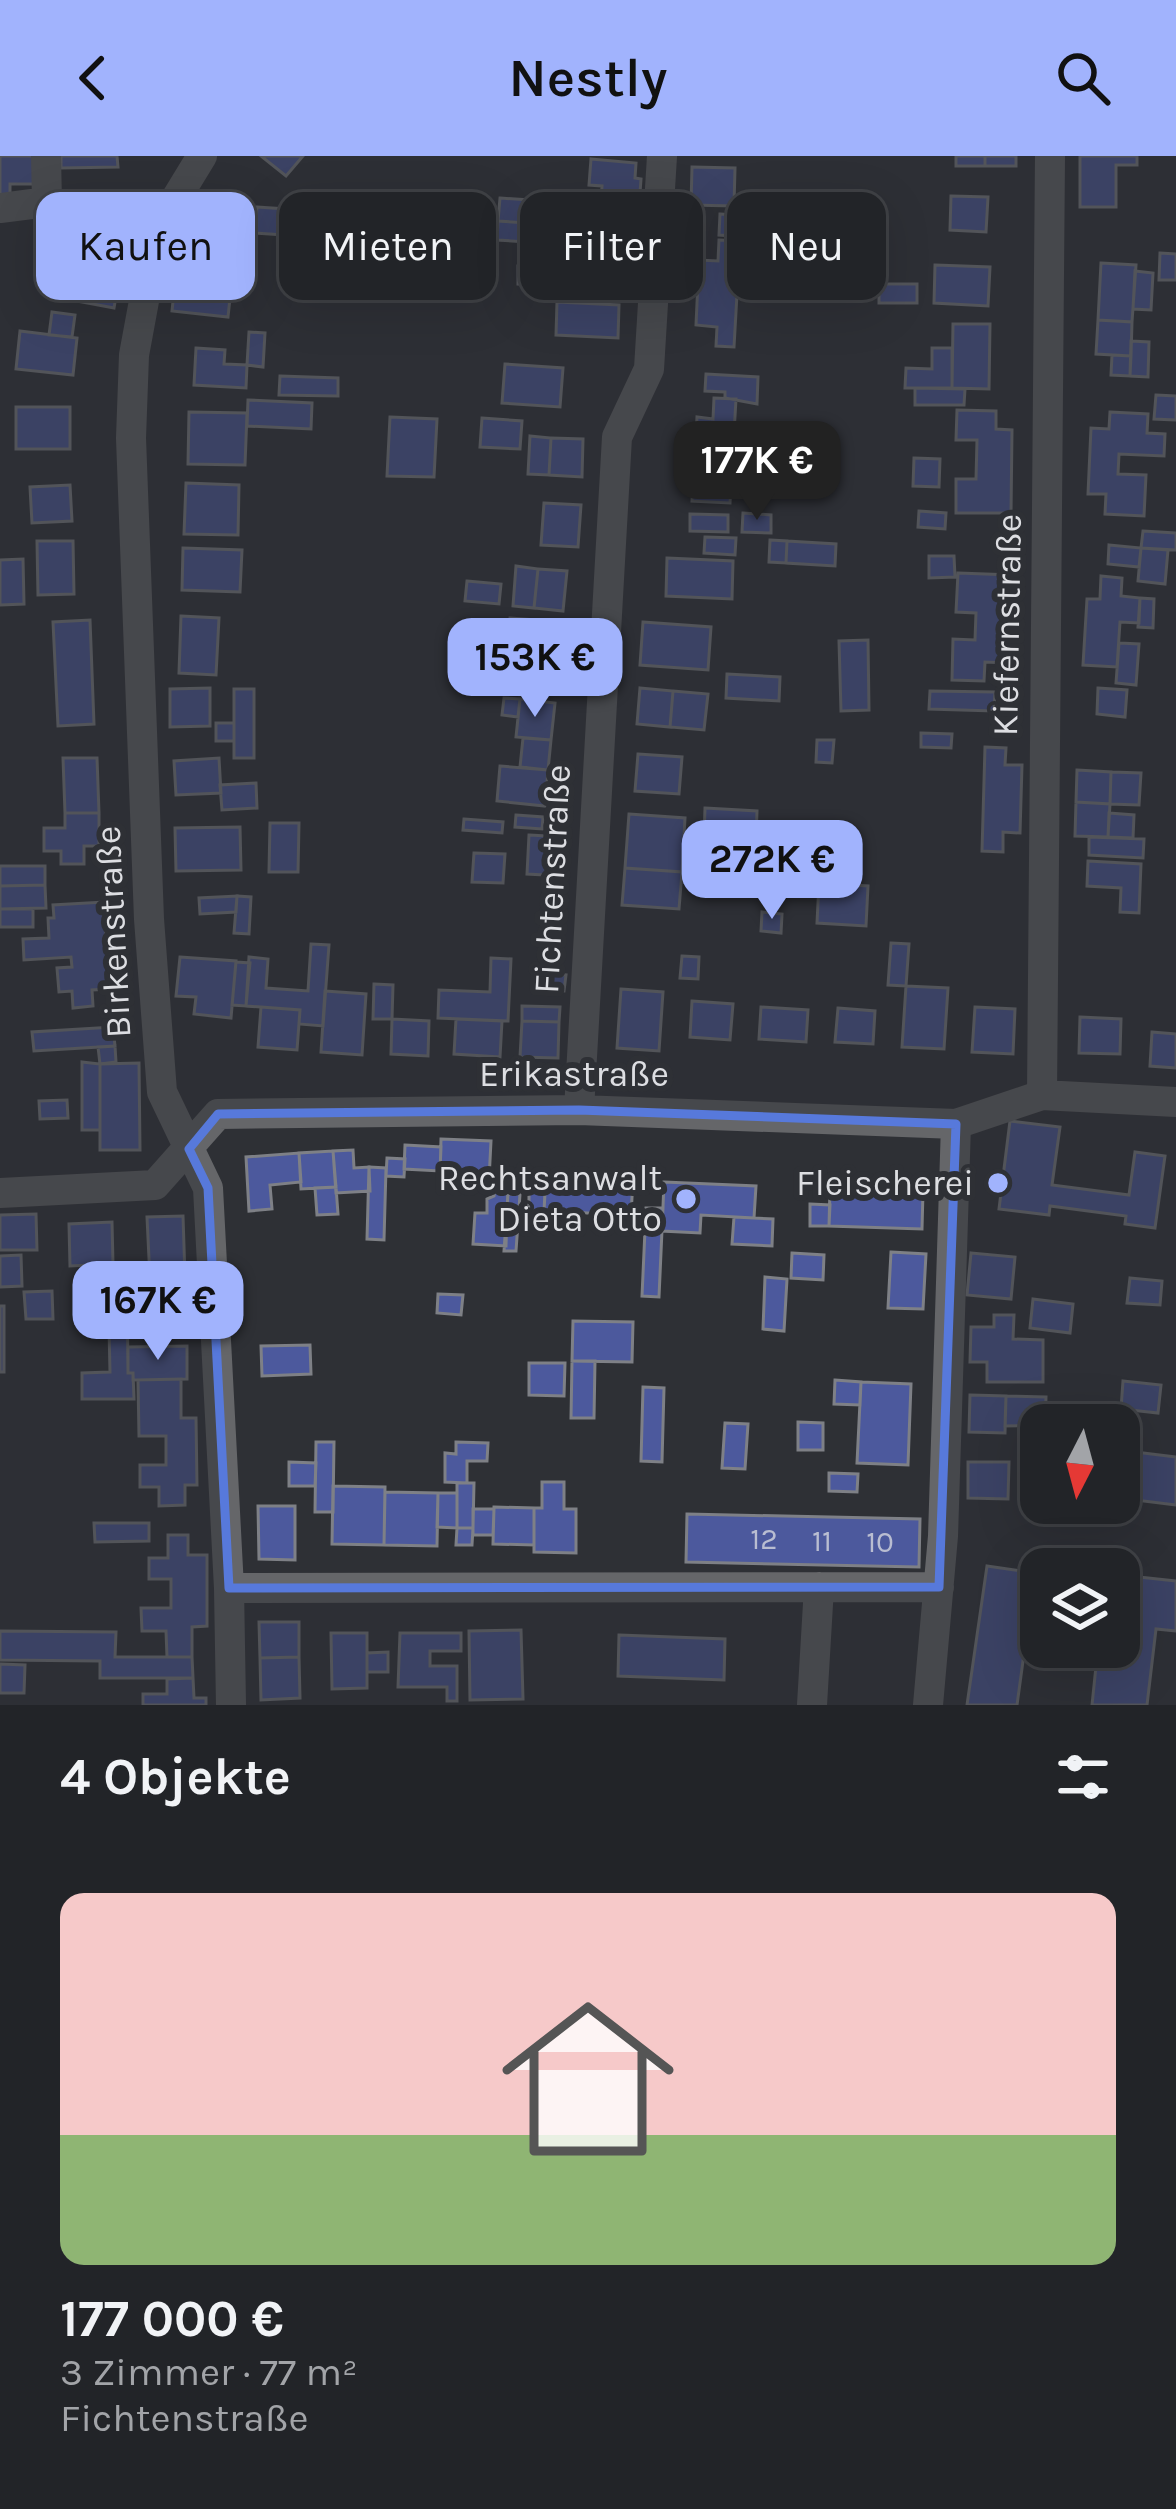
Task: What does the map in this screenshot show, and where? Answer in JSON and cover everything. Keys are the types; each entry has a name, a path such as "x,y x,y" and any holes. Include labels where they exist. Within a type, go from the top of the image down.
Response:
{"street":[{"path":"0,208 47,202 46,156"},
{"name":"Birkenstraße","path":"202,156 177,197 151,263 134,355 131,438 149,920 162,1093 208,1188 229,1588 230,1705"},
{"name":"Fichtenstraße","path":"579,1110 617,437 650,369 662,156"},
{"name":"Kiefernstraße","path":"1042,1095 1050,156"},
{"name":"Erikastraße","path":"0,1192 155,1185 218,1114 579,1110 956,1124 1042,1095 1176,1102"},
{"path":"928,1705 939,1587 956,1124"},
{"path":"812,1705 819,1586"},
{"path":"229,1588 939,1587"}],"highlighted area":[{"path":"579,1110 956,1124 939,1587 229,1588 208,1188 189,1149 218,1114"}],"building":[{"path":"0,156 37,156 38,184 10,184 10,200 0,200"},
{"path":"61,156 117,156 118,167 61,168"},
{"path":"261,156 303,156 286,176"},
{"path":"956,156 985,156 985,166 956,166"},
{"path":"985,156 1016,156 1016,166 985,166"},
{"path":"1080,156 1137,156 1137,165 1116,165 1116,207 1080,207"},
{"path":"591,159 636,163 635,178 641,179 640,192 602,192 602,186 589,185"},
{"path":"692,167 735,168 734,192 727,192 727,206 703,205 703,192 691,192"},
{"path":"951,196 988,197 986,232 950,230"},
{"path":"500,198 520,199 520,222 498,221"},
{"path":"257,207 279,208 279,235 255,233"},
{"path":"720,214 727,214 727,236 719,235"},
{"path":"498,221 520,222 520,242 497,240"},
{"path":"719,240 727,240 727,300 737,300 734,347 716,346 717,327 696,325 697,300 703,300 703,260 718,261"},
{"path":"1160,253 1176,254 1176,280 1159,280"},
{"path":"1101,263 1136,265 1132,322 1098,320"},
{"path":"935,265 990,267 988,306 934,303"},
{"path":"1135,271 1153,273 1151,310 1133,309"},
{"path":"886,284 917,284 917,303 879,303 886,300"},
{"path":"77,300 115,300 114,308"},
{"path":"173,300 230,300 228,317 172,311"},
{"path":"557,302 619,305 618,338 556,335"},
{"path":"52,312 75,315 72,337 49,335"},
{"path":"1098,320 1132,322 1131,356 1096,354"},
{"path":"953,324 990,324 989,389 952,388"},
{"path":"20,331 77,338 73,375 16,369"},
{"path":"249,332 265,333 263,367 247,365"},
{"path":"1131,341 1149,342 1148,377 1130,376"},
{"path":"196,348 225,350 224,364 247,365 246,388 194,385"},
{"path":"932,348 952,348 952,388 905,388 906,368 932,369"},
{"path":"1112,355 1131,356 1130,376 1111,375"},
{"path":"505,364 563,368 560,407 502,403"},
{"path":"706,374 758,377 757,404 725,398 725,392 705,391"},
{"path":"280,376 338,378 338,396 279,395"},
{"path":"915,388 965,389 964,405 915,405"},
{"path":"1156,395 1176,396 1176,420 1154,419"},
{"path":"714,398 736,399 730,503 692,501 697,417 713,419"},
{"path":"248,400 312,403 311,429 247,426"},
{"path":"16,407 70,407 70,449 16,449"},
{"path":"957,410 996,411 996,429 1012,430 1011,513 956,513 956,479 976,479 977,440 956,440"},
{"path":"189,412 247,413 245,465 188,464"},
{"path":"1110,412 1148,414 1147,433 1165,434 1164,456 1119,454 1118,474 1146,475 1144,516 1105,514 1106,494 1088,494 1091,428 1109,429"},
{"path":"390,417 437,419 434,477 387,476"},
{"path":"482,418 522,421 520,449 480,447"},
{"path":"530,436 551,438 549,475 528,474"},
{"path":"551,438 583,439 582,477 549,475"},
{"path":"914,458 940,459 939,487 913,486"},
{"path":"186,483 239,485 238,535 184,534"},
{"path":"70,485 72,521 32,523 30,487"},
{"path":"544,503 581,505 578,547 541,545"},
{"path":"919,511 946,513 945,529 918,527"},
{"path":"743,513 771,515 771,533 742,532"},
{"path":"690,514 728,515 728,532 690,531"},
{"path":"1143,531 1176,533 1176,550 1141,548"},
{"path":"705,537 736,538 735,555 704,553"},
{"path":"770,540 787,541 786,563 769,562"},
{"path":"37,541 73,541 74,594 38,595"},
{"path":"787,541 836,544 835,566 786,563"},
{"path":"1109,545 1141,548 1139,567 1108,564"},
{"path":"183,548 242,550 240,592 182,590"},
{"path":"1141,548 1168,550 1165,584 1138,581"},
{"path":"929,556 954,556 955,577 929,578"},
{"path":"667,558 733,561 732,599 666,596"},
{"path":"23,559 24,604 0,605 0,560"},
{"path":"516,566 538,569 534,608 513,606"},
{"path":"538,569 567,571 563,611 534,608"},
{"path":"958,573 1012,575 1008,663 985,662 984,681 952,680 953,639 975,640 976,613 956,612"},
{"path":"1101,576 1122,578 1121,596 1140,598 1139,623 1120,622 1117,667 1083,665 1087,599 1100,599"},
{"path":"467,581 501,584 499,604 465,601"},
{"path":"1140,598 1154,599 1153,628 1138,627"},
{"path":"181,616 219,618 216,675 179,673"},
{"path":"510,618 562,622 558,674 524,671 526,650 507,649"},
{"path":"90,620 94,724 58,726 53,622"},
{"path":"643,622 711,627 708,670 640,665"},
{"path":"868,640 869,710 841,711 839,641"},
{"path":"1119,643 1139,644 1136,685 1116,683"},
{"path":"727,674 780,677 779,701 726,698"},
{"path":"487,679 542,684 541,697 486,691"},
{"path":"210,688 210,726 170,727 170,689"},
{"path":"640,688 673,691 670,727 637,724"},
{"path":"1098,688 1127,690 1125,717 1097,714"},
{"path":"234,689 254,689 254,758 234,758"},
{"path":"673,691 708,694 704,730 670,727"},
{"path":"930,691 995,692 994,711 929,709"},
{"path":"504,698 520,699 518,717 502,715"},
{"path":"520,699 555,703 551,740 516,737"},
{"path":"216,723 234,723 234,741 216,741"},
{"path":"921,733 952,734 951,748 921,747"},
{"path":"523,738 551,740 548,770 520,767"},
{"path":"817,740 834,740 832,763 816,762"},
{"path":"985,747 1006,748 1005,765 1022,765 1020,833 1003,832 1003,852 982,851"},
{"path":"638,754 682,757 679,794 635,791"},
{"path":"63,758 97,758 99,813 65,813"},
{"path":"219,758 221,793 176,795 174,761"},
{"path":"500,766 548,770 545,806 497,801"},
{"path":"1077,770 1111,772 1110,804 1076,802"},
{"path":"1111,772 1141,773 1139,805 1110,804"},
{"path":"256,783 257,808 222,810 220,785"},
{"path":"1076,802 1110,804 1108,837 1075,836"},
{"path":"705,808 757,811 756,840 704,838"},
{"path":"65,813 99,813 99,846 84,846 84,864 61,864 61,851 44,851 44,828 65,828"},
{"path":"1109,813 1134,815 1133,838 1108,837"},
{"path":"629,814 685,818 682,872 625,868"},
{"path":"516,815 543,817 542,829 515,827"},
{"path":"464,819 503,822 502,833 463,830"},
{"path":"270,823 299,823 298,872 269,872"},
{"path":"240,827 241,870 176,871 175,828"},
{"path":"529,835 565,837 563,876 527,874"},
{"path":"1089,837 1144,839 1143,858 1089,855"},
{"path":"474,853 505,854 503,883 472,882"},
{"path":"1088,861 1141,864 1139,913 1120,912 1121,888 1087,886"},
{"path":"0,866 45,866 45,885 0,886"},
{"path":"625,868 682,872 679,909 622,905"},
{"path":"819,883 868,886 866,926 817,923"},
{"path":"45,885 46,908 0,909 0,886"},
{"path":"237,896 236,912 200,914 199,898"},
{"path":"237,896 251,897 249,934 234,933"},
{"path":"104,902 109,989 92,990 93,1006 73,1008 72,991 59,992 57,968 72,967 71,957 24,960 23,939 49,938 53,905"},
{"path":"0,909 33,909 33,927 0,927"},
{"path":"762,912 782,914 781,933 761,931"},
{"path":"891,943 909,944 906,986 888,985"},
{"path":"311,944 329,945 323,1026 299,1024 300,1010 246,1006 249,957 268,959 266,988 308,991"},
{"path":"682,956 699,957 698,979 680,978"},
{"path":"180,957 236,961 231,1018 194,1014 196,997 176,996"},
{"path":"491,958 511,959 508,1021 438,1018 439,990 490,992"},
{"path":"236,962 250,963 246,1006 232,1005"},
{"path":"552,974 566,975 564,991 551,990"},
{"path":"374,984 393,985 392,1019 373,1019"},
{"path":"906,986 948,988 944,1049 902,1047"},
{"path":"621,989 663,992 659,1051 617,1048"},
{"path":"325,991 366,994 362,1055 321,1052"},
{"path":"692,1001 733,1004 730,1040 690,1037"},
{"path":"522,1006 560,1007 559,1022 522,1021"},
{"path":"261,1007 300,1010 297,1050 258,1047"},
{"path":"761,1007 808,1010 806,1042 759,1039"},
{"path":"975,1007 1015,1009 1013,1054 972,1052"},
{"path":"838,1008 875,1011 873,1044 835,1042"},
{"path":"1080,1017 1121,1019 1120,1054 1079,1053"},
{"path":"392,1019 429,1021 428,1056 391,1054"},
{"path":"456,1019 502,1021 500,1057 454,1054"},
{"path":"522,1021 559,1022 558,1058 520,1057"},
{"path":"113,1027 115,1046 34,1051 32,1032"},
{"path":"1152,1032 1176,1034 1176,1068 1150,1066"},
{"path":"115,1046 116,1062 100,1064 98,1047"},
{"path":"82,1062 100,1064 100,1130 82,1130"},
{"path":"139,1063 140,1150 100,1150 100,1064"},
{"path":"67,1100 68,1118 40,1119 39,1101"},
{"path":"1010,1121 1060,1127 1052,1185 1129,1195 1135,1152 1165,1156 1155,1228 1125,1224 1126,1216 1050,1206 1049,1215 999,1209"},
{"path":"441,1139 491,1141 489,1180 440,1177"},
{"path":"405,1145 441,1147 440,1171 404,1169"},
{"path":"353,1150 354,1168 369,1167 370,1191 336,1193 333,1151"},
{"path":"333,1151 336,1187 301,1189 299,1153"},
{"path":"299,1153 301,1182 270,1185 272,1209 249,1211 246,1157"},
{"path":"387,1158 405,1159 404,1177 386,1176"},
{"path":"369,1167 386,1168 384,1240 367,1239"},
{"path":"546,1176 633,1180 631,1215 544,1211"},
{"path":"664,1182 756,1186 754,1218 701,1215 700,1233 662,1231"},
{"path":"495,1185 508,1186 506,1246 473,1244 475,1213 487,1213 487,1199 494,1196"},
{"path":"336,1187 338,1214 317,1215 315,1188"},
{"path":"830,1188 923,1192 922,1229 829,1226"},
{"path":"529,1191 545,1192 544,1211 529,1210"},
{"path":"508,1194 520,1194 516,1251 504,1251"},
{"path":"810,1204 830,1205 829,1226 810,1226"},
{"path":"646,1208 663,1208 659,1297 642,1296"},
{"path":"36,1214 37,1250 0,1250 0,1215"},
{"path":"183,1216 185,1277 150,1279 147,1217"},
{"path":"734,1217 773,1219 772,1246 732,1244"},
{"path":"112,1222 113,1264 70,1266 69,1224"},
{"path":"891,1252 926,1254 923,1309 888,1308"},
{"path":"792,1253 824,1255 823,1280 791,1278"},
{"path":"971,1253 1015,1257 1011,1299 967,1295"},
{"path":"21,1255 22,1286 0,1287 0,1256"},
{"path":"765,1277 787,1279 784,1331 763,1329"},
{"path":"1130,1278 1162,1281 1160,1305 1127,1303"},
{"path":"127,1282 128,1373 133,1373 134,1399 82,1399 82,1373 110,1372 108,1283"},
{"path":"52,1291 53,1319 26,1319 24,1292"},
{"path":"438,1294 463,1295 461,1315 437,1313"},
{"path":"1033,1299 1073,1304 1070,1333 1030,1328"},
{"path":"0,1306 4,1306 4,1372 0,1372"},
{"path":"994,1315 1014,1315 1013,1339 1043,1340 1043,1382 987,1382 987,1362 970,1362 971,1327 994,1327"},
{"path":"573,1321 633,1322 632,1362 572,1361"},
{"path":"310,1345 311,1374 262,1376 261,1346"},
{"path":"187,1346 187,1379 133,1380 133,1373 128,1373 128,1347"},
{"path":"572,1361 595,1361 594,1418 571,1418"},
{"path":"529,1363 565,1363 564,1396 529,1395"},
{"path":"181,1379 181,1418 196,1418 197,1485 185,1485 185,1505 159,1506 159,1487 140,1487 140,1465 166,1465 166,1436 139,1436 138,1380"},
{"path":"835,1380 861,1382 860,1405 834,1404"},
{"path":"1123,1381 1161,1385 1158,1413 1140,1411 1140,1404 1121,1404"},
{"path":"861,1382 911,1384 908,1465 857,1463"},
{"path":"643,1387 664,1388 662,1462 641,1461"},
{"path":"970,1395 1006,1396 1005,1433 969,1432"},
{"path":"1006,1396 1046,1397 1046,1404 1020,1404 1020,1426 1005,1426"},
{"path":"798,1422 823,1423 823,1450 798,1450"},
{"path":"725,1423 748,1424 745,1469 722,1468"},
{"path":"316,1442 334,1442 333,1512 315,1512"},
{"path":"456,1442 488,1443 487,1461 467,1461 467,1483 445,1482 445,1453 456,1454"},
{"path":"1140,1453 1176,1457 1176,1505 1140,1501"},
{"path":"289,1462 316,1463 315,1486 289,1486"},
{"path":"968,1462 1009,1462 1008,1499 968,1498"},
{"path":"829,1473 858,1474 857,1492 829,1491"},
{"path":"542,1482 564,1482 564,1509 576,1509 576,1553 534,1552 534,1508 542,1508"},
{"path":"457,1483 474,1483 473,1528 457,1528"},
{"path":"333,1486 385,1487 384,1545 332,1544"},
{"path":"385,1492 438,1493 437,1546 384,1545"},
{"path":"438,1493 457,1493 457,1528 437,1527"},
{"path":"258,1506 295,1506 295,1560 259,1559"},
{"path":"494,1507 534,1508 534,1545 493,1544"},
{"path":"473,1509 494,1509 493,1535 473,1535"},
{"path":"687,1514 920,1519 919,1567 686,1562"},
{"path":"94,1523 149,1523 149,1541 95,1542"},
{"path":"457,1528 473,1528 472,1545 456,1545"},
{"path":"168,1535 188,1535 188,1555 207,1555 207,1626 192,1627 192,1657 167,1657 166,1631 142,1631 141,1608 171,1608 171,1579 149,1579 149,1558 168,1558"},
{"path":"987,1566 1020,1571 1022,1668 1017,1705 967,1705"},
{"path":"1140,1577 1176,1581 1176,1631 1156,1629 1147,1705 1092,1705 1096,1668 1140,1668"},
{"path":"259,1622 299,1622 299,1657 260,1658"},
{"path":"521,1630 523,1699 470,1700 469,1631"},
{"path":"0,1631 116,1632 115,1657 192,1657 193,1678 100,1678 100,1661 0,1660"},
{"path":"331,1633 367,1633 367,1688 332,1689"},
{"path":"400,1633 461,1633 461,1651 430,1651 430,1666 457,1666 457,1701 447,1701 447,1687 398,1687"},
{"path":"619,1635 725,1639 724,1680 618,1676"},
{"path":"388,1652 388,1672 367,1672 367,1653"},
{"path":"299,1657 300,1698 261,1700 260,1658"},
{"path":"0,1664 25,1665 24,1693 0,1693"},
{"path":"193,1678 194,1698 206,1698 206,1705 143,1705 143,1694 167,1694 167,1679"}],"place":[{"name":"Fleischerei","path":"998,1183"},
{"name":"Rechtsanwalt Dieta Otto","path":"686,1199"}]}
